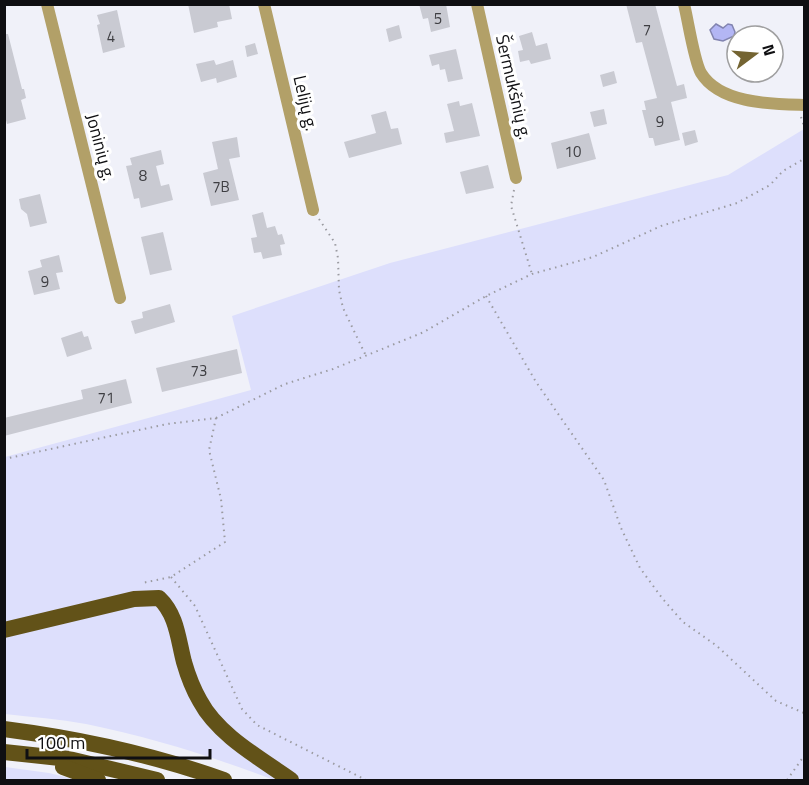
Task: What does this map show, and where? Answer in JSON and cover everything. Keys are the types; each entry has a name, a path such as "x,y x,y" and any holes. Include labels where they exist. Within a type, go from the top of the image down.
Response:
{"highway":[{"path":"4,630 134,599 159,598 168,607 174,619 184,662 201,704 227,733 291,780"},
{"path":"4,729 71,739 144,754 224,780"},
{"path":"12,753 157,780"},
{"path":"68,764 98,780"}],"street":[{"name":"Joninių g.","path":"47,4 120,298"},
{"name":"Lelijų g.","path":"264,4 312,210"},
{"name":"Šermukšnių g.","path":"477,4 516,178"},
{"path":"684,4 700,71 710,83 724,92 747,101 804,105"}],"path":[{"path":"4,459 167,424 216,418 285,384 333,369 424,332 486,296 532,274 593,257 661,226 737,203 770,185 783,171 804,159"},
{"path":"516,178 511,206 532,274"},
{"path":"312,210 335,243 339,258 339,290 343,309 366,356"},
{"path":"486,296 536,382 604,480 621,528 640,568 662,598 683,622 717,646 777,701 804,713"},
{"path":"138,584 171,577 225,542 221,499 209,450 216,418"},
{"path":"171,577 195,606 242,709 257,725 366,780"},
{"path":"787,780 804,756"}],"shaded area":[{"path":"804,129 804,780 274,780 158,741 110,729 56,719 5,714 5,457 251,390 232,316 390,263 728,175"},
{"path":"5,767 49,773 77,780 5,780"}],"water":[{"path":"716,24 723,28 725,26 725,40 714,39 710,30"}],"building":[{"path":"188,4 229,4 232,19 217,22 218,27 194,33"},
{"path":"419,4 446,4 450,27 431,32 428,18 423,19"},
{"path":"626,4 655,4 677,86 684,84 687,98 671,102 680,140 655,146 653,138 649,138 642,110 646,110 644,101 657,98 642,42 636,43"},
{"path":"117,10 125,47 103,53 97,15"},
{"path":"399,25 402,38 389,42 386,29"},
{"path":"532,32 536,46 547,43 551,59 531,64 529,60 520,62 518,51 523,50 519,36"},
{"path":"4,34 8,34 26,98 21,100 26,119 7,124 4,112"},
{"path":"255,43 258,54 247,57 245,46"},
{"path":"456,49 463,79 448,82 445,69 440,70 439,64 432,66 429,55"},
{"path":"214,60 216,65 233,60 237,77 217,83 216,78 201,82 196,64"},
{"path":"614,71 617,83 603,87 600,75"},
{"path":"459,101 460,106 472,103 480,136 446,143 444,133 454,131 447,104"},
{"path":"604,109 607,124 594,127 590,112"},
{"path":"386,111 391,129 398,128 402,144 349,158 344,142 376,133 371,115"},
{"path":"695,130 698,142 685,146 682,133"},
{"path":"589,133 596,159 557,169 551,143"},
{"path":"237,137 240,157 229,159 239,200 211,206 203,173 218,169 212,142"},
{"path":"161,150 164,164 156,166 161,186 169,184 173,200 141,208 139,198 134,199 126,166 132,165 130,158"},
{"path":"488,165 494,188 466,194 460,172"},
{"path":"40,194 47,223 30,227 27,214 21,209 19,199"},
{"path":"263,212 267,228 275,226 278,235 282,234 285,244 280,245 282,255 263,259 261,252 254,253 251,238 257,237 252,215"},
{"path":"163,232 172,270 150,275 141,237"},
{"path":"59,255 63,272 56,273 60,289 34,295 28,271 42,267 40,260"},
{"path":"170,304 175,322 135,334 131,321 143,318 142,312"},
{"path":"82,331 84,337 88,336 92,349 67,357 61,338"},
{"path":"237,349 242,373 162,392 156,368"},
{"path":"126,379 132,403 4,436 4,418 83,399 81,390"}]}
